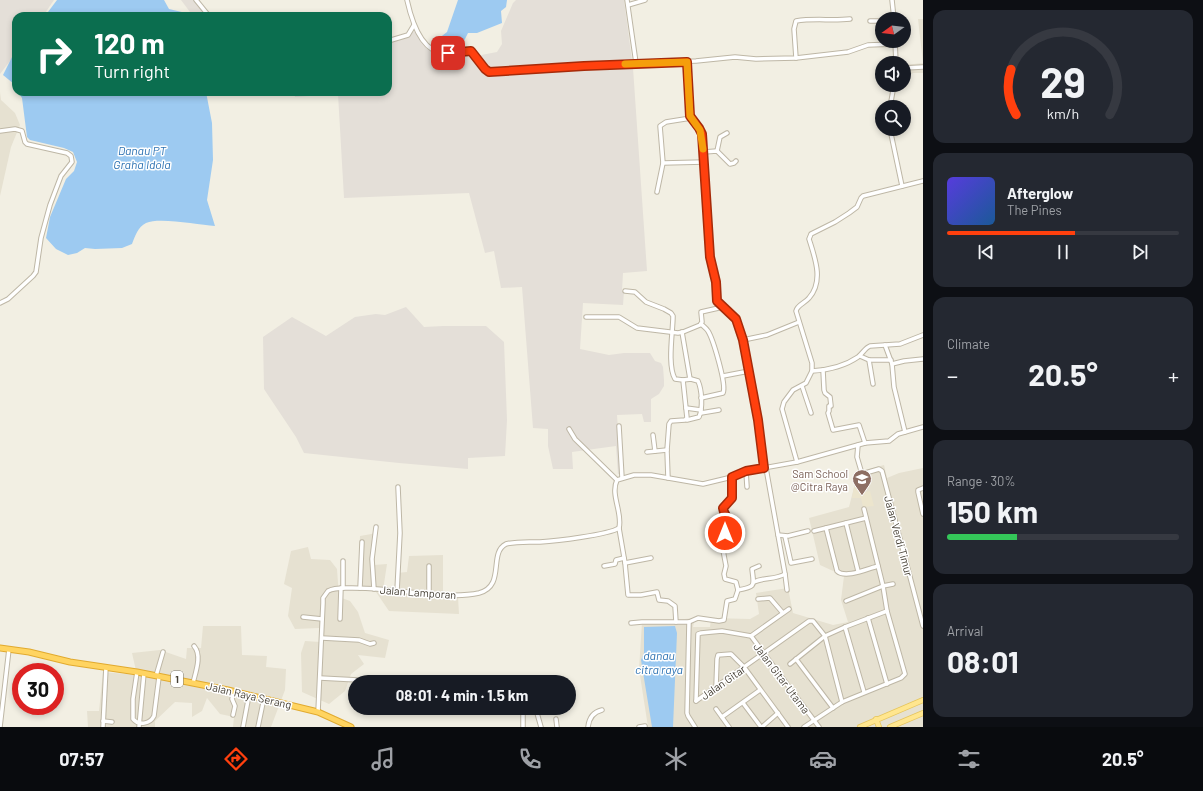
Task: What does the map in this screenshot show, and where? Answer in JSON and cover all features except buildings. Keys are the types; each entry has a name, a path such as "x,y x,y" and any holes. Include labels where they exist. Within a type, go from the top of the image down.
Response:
{"highway":[{"name":"Jalan Raya Serang","path":"0,648 70,662 194,682 234,691 318,712 351,727"}],"main road":[{"path":"860,727 869,725 876,719 923,700"},
{"path":"890,727 923,713"},
{"path":"876,719 879,727"}],"street":[{"path":"196,0 206,12"},
{"path":"408,0 414,25 430,48 444,53 471,51 489,72 636,63 687,62 735,57 756,59 796,58 848,52 875,44"},
{"path":"627,0 636,63"},
{"path":"628,5 646,0"},
{"path":"892,0 893,12"},
{"path":"796,58 794,29 796,21 817,18 836,21 850,19"},
{"path":"870,21 875,21"},
{"path":"392,40 408,35 414,25"},
{"path":"687,62 691,118 700,130 704,152 710,257 716,282 717,301 738,323 743,340 788,590"},
{"path":"911,68 923,67"},
{"path":"657,192 663,163 660,126 666,122 691,118"},
{"path":"0,131 15,129 22,131 27,144 67,153 72,159 71,164 61,176 50,205 41,238 36,272 8,299 0,303"},
{"path":"717,151 720,137 727,134"},
{"path":"891,136 902,186"},
{"path":"704,152 717,151 730,164 734,163 736,160"},
{"path":"663,163 704,162"},
{"path":"797,462 782,408 784,402 794,390 808,381 812,370 812,364 796,308 807,301 817,285 817,269 809,239 810,234 835,222 849,213 857,206 863,196 923,181"},
{"path":"625,291 635,292 646,302 671,314 673,318 670,348 674,378 678,380 690,379 699,382 701,411 698,418 669,422 667,450 668,478"},
{"path":"701,398 722,393 724,390 723,376 708,331 701,324 701,312 723,307"},
{"path":"586,317 619,317 637,328 671,332 682,332 701,324"},
{"path":"743,340 767,335 799,322"},
{"path":"682,332 690,379"},
{"path":"812,370 823,370 842,365 860,356 866,348 870,346 900,344 923,335 923,340"},
{"path":"885,345 891,362 894,387 905,432"},
{"path":"860,356 868,360 891,362 923,359"},
{"path":"868,360 873,384"},
{"path":"823,370 824,390 830,398 831,406 829,406 828,413 833,430 859,425 865,443"},
{"path":"723,376 749,371"},
{"path":"683,380 686,420"},
{"path":"802,386 811,413"},
{"path":"686,408 701,411 719,410"},
{"path":"619,426 622,478"},
{"path":"617,480 634,475 652,475 698,484 732,477 746,471 797,462 865,443 889,441 898,434 923,427"},
{"path":"570,429 575,439 617,480"},
{"path":"654,435 655,451"},
{"name":"Jalan Verdi Timur","path":"858,445 857,457 862,474 881,469 923,626"},
{"path":"647,452 667,450"},
{"path":"746,471 747,487"},
{"path":"631,624 642,622 689,622 698,618 724,620 727,601 735,599 738,590 736,582 725,579 724,574 726,566 722,550 725,543 725,525 727,518 723,508 732,498 732,477"},
{"path":"617,480 615,487 620,522 619,528 625,560 628,595 658,592 659,600 668,601 675,606 675,622"},
{"path":"397,591 400,534 398,487"},
{"path":"923,488 918,490 923,514"},
{"path":"804,727 842,702 901,678 905,674 887,611 883,586 864,509"},
{"path":"814,531 866,518"},
{"path":"846,523 858,571"},
{"path":"374,589 372,559 376,526"},
{"name":"Jalan Lamporan","path":"318,712 323,603 325,595 332,589 360,588 429,594 468,595 479,593 487,590 493,583 501,548 506,544 581,537 609,532 619,528"},
{"path":"826,528 837,571 840,574 847,574 878,566"},
{"path":"778,535 785,536 808,531"},
{"path":"785,536 791,563 812,559"},
{"path":"360,588 362,542"},
{"path":"604,566 615,564 616,560 651,558"},
{"path":"340,619 343,561"},
{"path":"429,566 429,594"},
{"path":"738,590 751,588 754,582 752,569 755,566 759,566"},
{"path":"754,582 758,580 778,578 785,574"},
{"path":"846,601 883,586 893,584"},
{"path":"758,600 770,598 782,612"},
{"path":"751,636 788,609"},
{"path":"790,664 825,636 887,611"},
{"path":"303,617 322,619"},
{"path":"868,618 887,684"},
{"name":"Jalan Gitar","path":"696,701 809,621 813,621 825,636 842,702"},
{"path":"689,622 687,713 695,727"},
{"path":"845,627 864,692"},
{"name":"Jalan Gitar Utama","path":"696,701 698,634 722,631 751,636 819,727"},
{"path":"322,638 359,640 370,644 374,643"},
{"path":"194,646 197,650 198,661 194,682"},
{"path":"0,727 9,649"},
{"path":"139,725 152,720 154,716 157,676 163,652"},
{"path":"716,687 718,655 731,654 744,667 788,727"},
{"path":"796,659 833,708"},
{"path":"102,727 106,667"},
{"path":"137,672 133,699 133,719 139,725"},
{"path":"139,725 144,674"},
{"path":"320,678 348,679"},
{"path":"722,717 760,690"},
{"path":"233,715 234,706 232,699 234,691"},
{"path":"243,727 249,695"},
{"path":"258,727 264,698"},
{"path":"742,703 762,727 778,713"},
{"path":"716,709 729,727"},
{"path":"588,727 588,722 592,715 602,710"},
{"path":"522,715 523,727"},
{"path":"538,715 541,727"},
{"path":"556,719 556,727"},
{"path":"103,721 112,722"}],"shaded area":[{"path":"0,0 54,0 46,12 12,12 12,58 0,74"},
{"path":"181,0 194,0 204,12 190,12"},
{"path":"516,0 624,0 633,68 647,271 623,273 623,305 583,303 580,349 609,355 624,353 650,353 655,361 661,363 663,367 664,386 659,394 651,399 651,422 644,422 642,414 617,415 621,474 618,474 616,446 572,452 573,469 553,469 548,446 548,429 533,428 522,287 501,288 494,251 485,253 469,193 344,198 338,96 392,96 392,42 406,38 414,31 426,46 439,55 447,56 469,53 476,56 497,52 502,44 501,31 513,3"},
{"path":"918,19 923,19 923,63"},
{"path":"923,63 923,73 911,74 911,64"},
{"path":"0,92 1,100 15,113 20,125 11,147 0,196"},
{"path":"406,307 424,327 486,326 504,342 507,420 505,456 468,458 468,469 304,453 296,437 264,389 263,337 292,317 326,336 355,317 376,314 385,315"},
{"path":"884,465 887,478 899,473 923,468 923,727 648,727 639,669 642,623 695,618 693,627 710,627 711,618 750,619 759,614 756,593 788,588 793,613 833,625 848,622 841,600 844,576 820,565 809,518 849,507 858,472"},
{"name":"Sam School @Citra Raya","path":"863,484 865,492 870,491 874,506 863,507 861,498 852,498 854,487"},
{"path":"377,533 374,565 387,564 383,590 395,591 397,573 407,572 409,556 443,555 443,593 458,597 459,614 389,611 376,592 358,586 360,536"},
{"path":"308,547 311,559 330,560 337,569 339,597 350,601 358,612 365,633 389,640 385,658 358,655 364,664 351,675 348,675 348,682 345,691 329,704 302,692 301,653 305,641 320,642 319,628 295,629 288,616 292,588 284,584 291,551"},
{"path":"203,626 241,626 242,655 267,656 266,667 286,669 285,690 271,727 233,727 234,717 220,714 207,698 202,711 192,717 192,703 175,702 155,721 155,727 88,727 87,711 99,711 103,672 137,675 132,653 160,650 186,659 187,648 201,648"}],"water":[{"path":"57,0 164,0 169,9 182,12 48,12"},
{"path":"458,0 507,0 506,7 501,11 502,23 477,33 468,33 460,45 438,46 433,43 447,32"},
{"path":"12,57 12,82 3,75"},
{"name":"Danau PT Graha Idola","path":"21,96 207,96 212,123 213,160 207,200 215,226 170,221 152,221 141,227 132,244 122,248 85,248 77,253 68,255 56,249 46,238 50,217 66,179 74,171 77,162 73,152 64,148 30,140 27,137"},
{"name":"danau citra raya","path":"675,626 677,633 673,727 652,727 641,660 644,653 644,627"}],"slow traffic":[{"path":"625,64 687,62 690,116 702,134 703,149"}],"place":[{"name":"Sam School @Citra Raya","path":"862,496"}],"route":[{"path":"448,53 471,51 486,71 489,72 658,62 687,62 690,116 702,134 710,257 716,282 717,302 736,319 743,340 758,420 764,468 746,471 732,477 732,500 724,505 723,508 727,518 725,533"}]}
